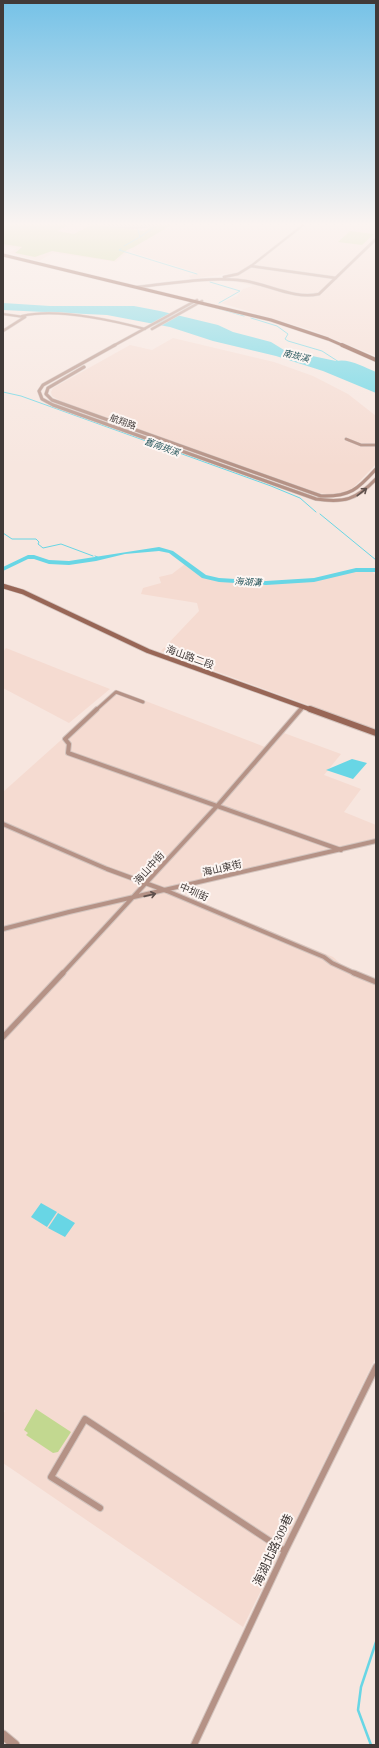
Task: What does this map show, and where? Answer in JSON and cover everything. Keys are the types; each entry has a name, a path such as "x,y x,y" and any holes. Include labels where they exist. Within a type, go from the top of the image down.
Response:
{"main road":[{"path":"208,304 301,328 346,344 376,359"},
{"path":"209,304 290,326 341,344 376,359"},
{"name":"海山路二段","path":"3,586 23,592 148,651 376,733"}],"street":[{"name":"航翔路","path":"192,304 172,313 43,385 39,391 40,396 45,401 53,405 316,499 333,501 355,498 376,479"},
{"name":"航翔路","path":"195,304 192,307 48,388 46,394 52,400 321,496 337,497 351,494 356,491 376,469"},
{"path":"192,307 209,304"},
{"path":"3,314 24,316 36,313 93,319 145,328"},
{"path":"3,330 24,316"},
{"path":"356,442 376,444"},
{"path":"143,702 116,692 65,739 69,744 68,753 218,805 340,850"},
{"name":"海山中街","path":"3,1037 218,805 303,707"},
{"name":"中圳街","path":"3,824 107,870 167,890 324,957 332,963 376,982"},
{"name":"海山東街","path":"3,929 69,912 376,841"},
{"name":"海湖北路309巷","path":"194,1745 285,1551 376,1367"},
{"path":"100,1508 51,1477 85,1419 285,1551"},
{"path":"3,1735 15,1745"}],"shaded area":[{"path":"223,304 376,304 376,356 311,330"},
{"path":"173,338 274,362 313,376 348,394 376,416 376,464 352,489 344,494 333,495 319,493 64,403 52,396 51,392 53,388 130,345 152,350"},
{"path":"185,564 204,577 219,580 266,583 314,580 356,570 370,569 376,576 376,730 161,651 199,611 197,603 141,594 143,588 161,583 159,577 172,574"},
{"path":"6,648 110,689 69,723 3,688 3,652"},
{"path":"117,690 270,749 284,733 341,754 324,775 361,789 344,812 376,825 376,838 167,888 333,957 342,965 376,980 376,1357 243,1627 3,1463 3,1414 5,1411 3,1409 3,792"}],"green space":[{"path":"36,1409 71,1432 58,1452 53,1453 26,1435 28,1433 24,1430"}],"water":[{"name":"南崁溪","path":"3,304 12,304 50,306 134,306 160,311 218,325 233,332 271,342 284,350 356,364 376,372 376,393 323,371 276,356 213,341 170,327 107,315 3,310"},
{"path":"352,759 367,763 353,779 326,770"},
{"path":"41,1203 57,1212 47,1227 31,1217"},
{"path":"58,1213 75,1223 65,1237 48,1228"}],"waterway":[{"path":"213,307 244,316"},
{"path":"251,318 277,326 288,334 285,339 288,341 322,351 339,362"},
{"name":"舊南崁溪","path":"3,392 21,396 271,486 300,498 316,512"},
{"name":"舊南崁溪","path":"320,514 376,560"},
{"path":"3,533 12,539 36,539 39,542 38,544 43,548 61,544 93,556"},
{"name":"海湖溝","path":"127,553 159,549 171,552 204,577 219,580 266,583 314,580 356,570 376,570"},
{"name":"海湖溝","path":"3,569 28,557 34,557 49,562 69,563 122,554"},
{"name":"海湖溝","path":"95,556 100,558"},
{"path":"371,1745 358,1710 361,1687 376,1642"}]}
